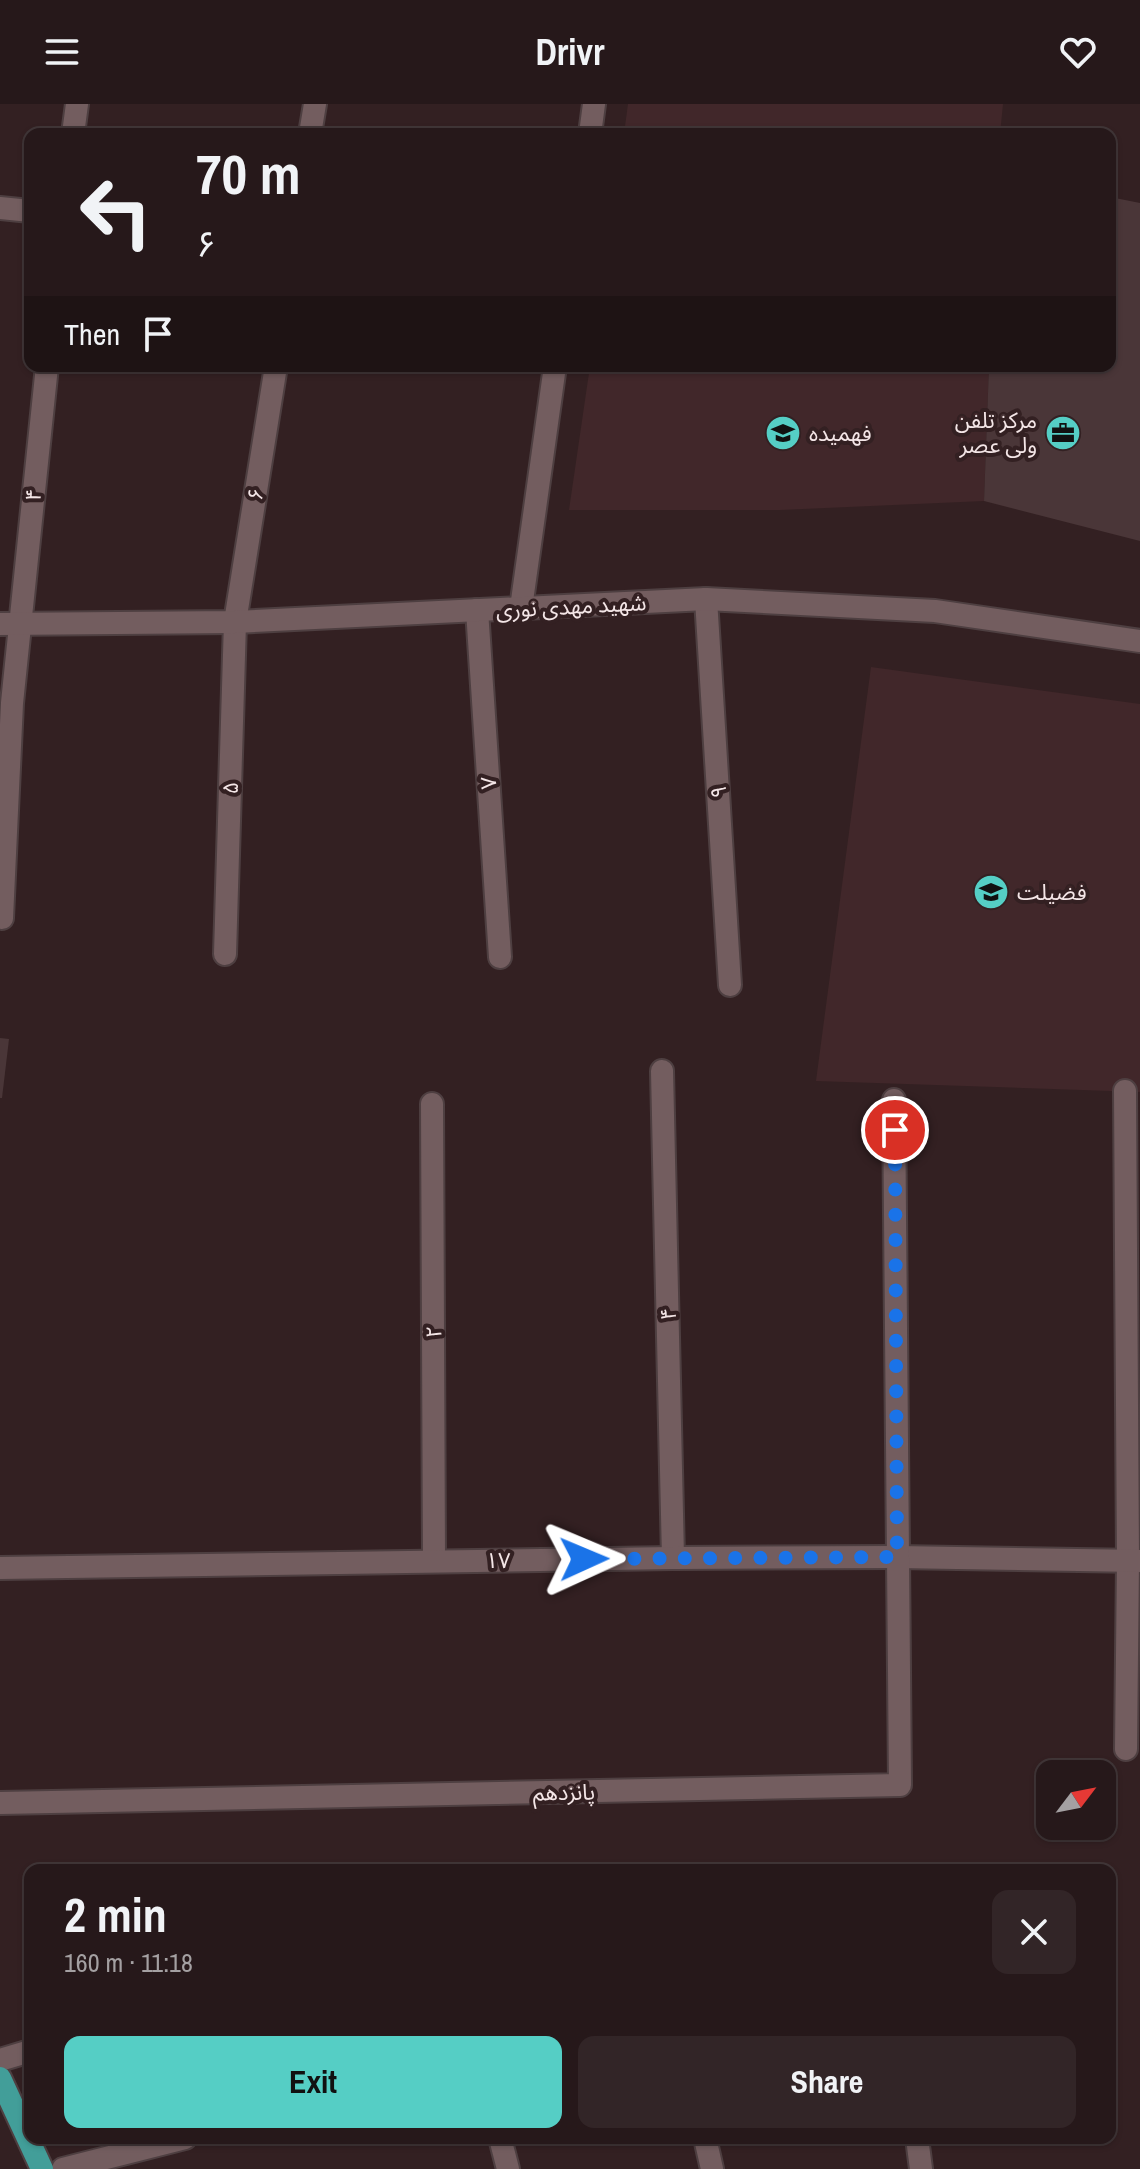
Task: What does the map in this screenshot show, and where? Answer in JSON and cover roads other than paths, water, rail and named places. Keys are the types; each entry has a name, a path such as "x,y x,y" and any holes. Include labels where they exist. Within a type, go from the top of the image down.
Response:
{"main road":[{"path":"0,2078 24,2130"},
{"path":"30,2144 42,2169"}],"street":[{"path":"74,128 77,104"},
{"path":"311,128 315,104"},
{"path":"591,128 594,104"},
{"path":"0,208 24,210"},
{"name":"۴","path":"2,918 12,703 10,624 46,372"},
{"name":"۶","path":"235,622 275,372"},
{"path":"521,608 554,372"},
{"name":"شهید مهدی نوری","path":"10,624 235,622 706,599 935,611 1140,641"},
{"name":"۹","path":"706,599 730,985"},
{"name":"۷","path":"477,610 500,957"},
{"name":"۵","path":"225,954 235,622"},
{"name":"۴","path":"662,1071 673,1558"},
{"path":"1125,1091 1134,1561 1126,1749"},
{"path":"894,1100 897,1557"},
{"name":"۲","path":"432,1104 434,1560"},
{"name":"۱۷","path":"0,1568 673,1558 897,1557 1134,1561"},
{"name":"پانزدهم","path":"0,1803 900,1785 897,1557"},
{"path":"0,2060 24,2053"},
{"path":"63,2169 161,2144"},
{"path":"502,2144 508,2169"},
{"path":"706,2144 712,2169"},
{"path":"918,2144 921,2169"}],"place":[{"name":"فهمیده","path":"783,433"},
{"name":"مرکز تلفن ولی عصر","path":"1063,433"},
{"name":"فضیلت","path":"991,892"}]}
